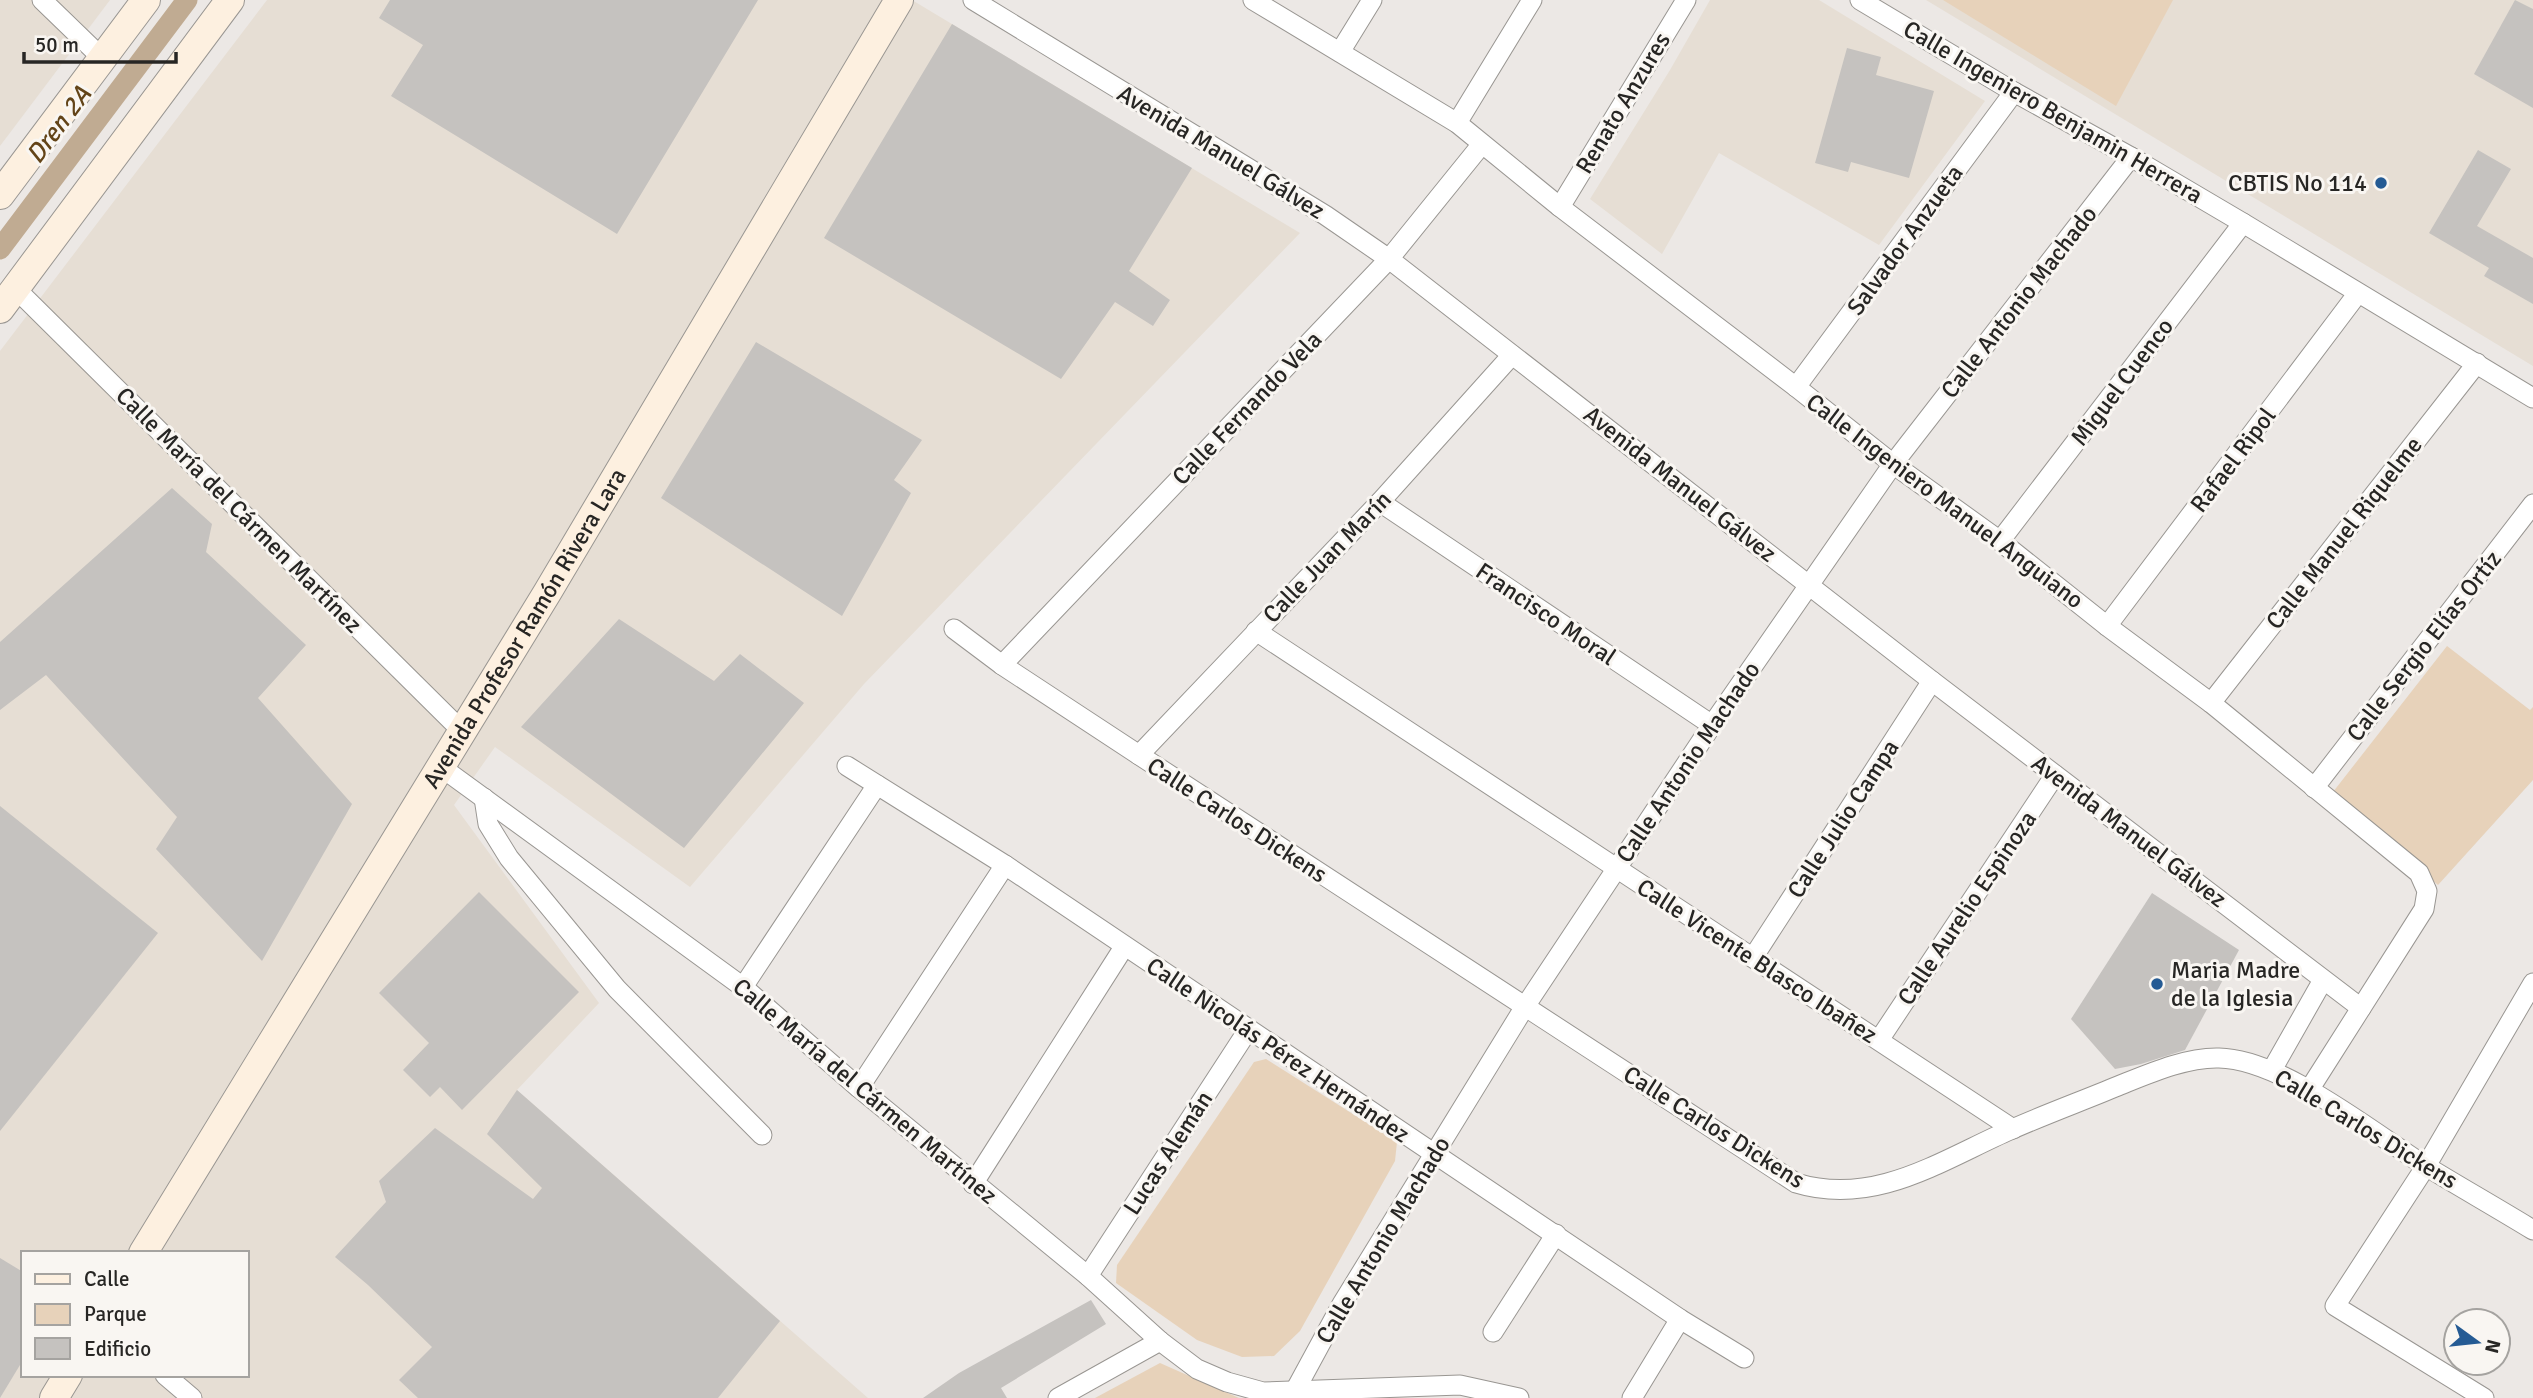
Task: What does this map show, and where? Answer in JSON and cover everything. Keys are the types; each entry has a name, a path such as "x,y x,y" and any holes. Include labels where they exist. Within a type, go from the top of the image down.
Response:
{"main road":[{"path":"0,195 146,0"},
{"path":"8,299 230,0"},
{"name":"Avenida Profesor Ramón Rivera Lara","path":"144,1251 547,593 899,0"},
{"path":"54,1398 67,1377"}],"street":[{"path":"41,0 102,58"},
{"name":"Avenida Manuel Gálvez","path":"973,0 1325,215 1390,258 1932,681 2361,1008"},
{"name":"Calle Ingeniero Manuel Anguiano","path":"1253,0 1457,123 1560,207 1894,464 2000,541 2107,626 2211,703 2419,873 2427,891 2424,909 2309,1090"},
{"path":"1340,52 1372,0"},
{"path":"1457,123 1532,0"},
{"name":"Renato Anzures","path":"1560,207 1686,0"},
{"name":"Calle Ingeniero Benjamin Herrera","path":"1860,0 2243,223 2533,398"},
{"name":"Salvador Anzueta","path":"1796,387 2014,92"},
{"name":"Calle Fernando Vela","path":"1002,665 1390,258 1482,144"},
{"name":"Calle Antonio Machado","path":"1292,1394 1342,1304 1524,1008 1712,725 1894,464 2131,157"},
{"name":"Miguel Cuenco","path":"2000,541 2243,223"},
{"name":"Rafael Ripol","path":"2107,626 2358,293"},
{"name":"Calle María del Cármen Martínez","path":"8,299 462,731"},
{"name":"Calle Juan Marín","path":"1139,755 1380,502 1512,355"},
{"name":"Calle Manuel Riquelme","path":"2211,703 2477,363"},
{"name":"Francisco Moral","path":"1380,502 1712,725"},
{"name":"Calle Sergio Elías Ortíz","path":"2314,788 2533,504"},
{"name":"Calle Carlos Dickens","path":"954,629 1002,665 1524,1008 1796,1182 1815,1189 1833,1191 1865,1189 1896,1182 2013,1129 2176,1064 2219,1058 2272,1070 2309,1090 2426,1166 2533,1230"},
{"name":"Calle Vicente Blasco Ibañez","path":"1256,631 1616,869 1754,956 2013,1129"},
{"name":"Calle Julio Campa","path":"1754,956 1932,681"},
{"name":"Calle Nicolás Pérez Hernández","path":"847,766 1004,865 1680,1319 1744,1358"},
{"name":"Calle María del Cármen Martínez","path":"441,767 743,987 973,1184 1088,1276 1160,1342 1197,1369 1227,1382 1263,1392 1292,1394 1460,1385 1519,1398"},
{"name":"Calle Aurelio Espinoza","path":"1880,1040 2055,775"},
{"path":"743,987 877,785"},
{"path":"484,798 488,824 509,858 617,989 762,1135"},
{"path":"859,1088 1004,865"},
{"path":"973,1184 1124,947"},
{"path":"2272,1070 2323,980"},
{"path":"2484,1398 2335,1306 2525,1017 2533,983"},
{"name":"Lucas Alemán","path":"1088,1276 1248,1030"},
{"path":"1493,1332 1556,1234"},
{"path":"1632,1398 1680,1319"},
{"path":"1058,1398 1160,1342"},
{"path":"167,1377 192,1398"}],"shaded area":[{"path":"0,0 110,0 0,146"},
{"path":"267,0 912,0 1300,233 864,684 690,887 495,747 454,805 599,1003 517,1090 868,1398 0,1398 0,351"},
{"path":"1710,0 1819,0 1985,101 1879,245 1719,153 1662,254 1590,199"},
{"name":"CBTIS No 114","path":"1926,0 2533,0 2533,366"}],"green space":[{"path":"1943,0 2173,0 2116,106"},
{"path":"2447,646 2530,710 2533,707 2533,780 2438,885 2333,792"},
{"path":"1266,1059 1397,1142 1395,1161 1300,1331 1274,1356 1242,1357 1197,1340 1116,1283 1117,1265 1254,1062"},
{"path":"1160,1363 1239,1398 1095,1398"}],"building":[{"path":"390,0 758,0 617,234 391,96 423,45 379,18"},
{"path":"2515,0 2533,9 2533,108 2474,74"},
{"path":"952,24 1192,168 1129,271 1170,300 1153,326 1115,302 1061,379 824,238"},
{"path":"1847,48 1881,57 1876,75 1934,91 1909,178 1851,162 1848,172 1815,163"},
{"path":"2478,150 2511,169 2477,226 2533,258 2533,304 2484,276 2489,268 2429,233"},
{"path":"756,342 922,440 894,480 911,493 842,616 661,498"},
{"path":"172,488 212,524 206,552 306,645 258,698 352,804 262,961 156,849 177,817 46,675 0,710 0,642"},
{"path":"619,619 714,681 740,654 804,703 684,848 521,727"},
{"path":"0,806 158,933 0,1131"},
{"path":"479,892 579,992 462,1110 440,1087 430,1097 403,1070 429,1043 379,993"},
{"name":"Maria Madre de la Iglesia","path":"2152,893 2239,950 2185,1050 2115,1069 2071,1019"},
{"path":"517,1090 780,1321 718,1398 418,1398 399,1380 432,1347 335,1257 386,1202 379,1181 435,1128 533,1199 542,1188 487,1134"},
{"path":"0,1258 21,1271 21,1363 0,1398"},
{"path":"1091,1300 1106,1324 1001,1388 1007,1398 923,1398 959,1373"}],"waterway":[{"name":"Dren 2A","path":"0,249 187,0"}],"place":[{"name":"CBTIS No 114","path":"2381,183"},
{"name":"Maria Madre de la Iglesia","path":"2157,984"}]}
